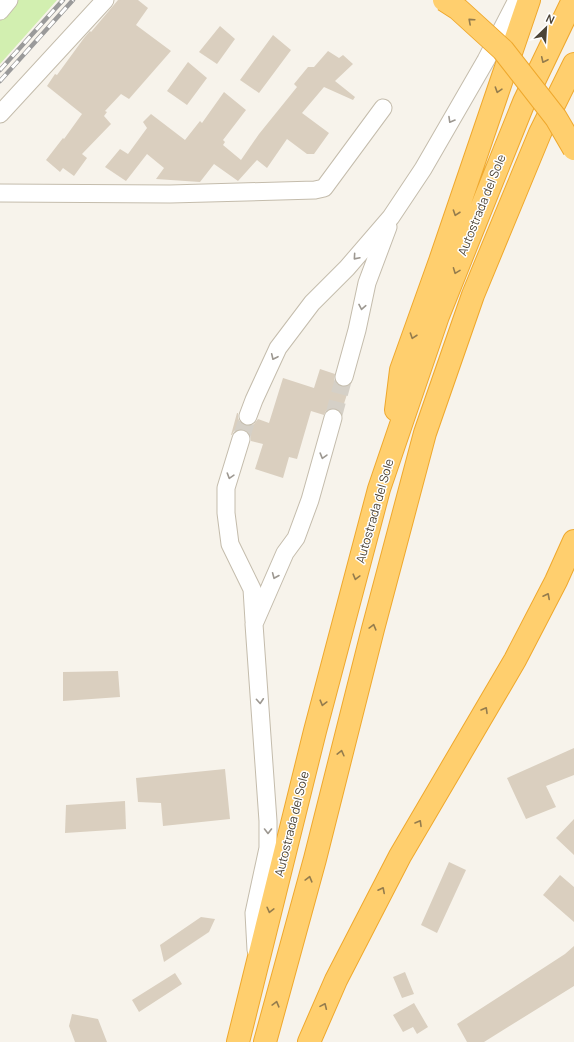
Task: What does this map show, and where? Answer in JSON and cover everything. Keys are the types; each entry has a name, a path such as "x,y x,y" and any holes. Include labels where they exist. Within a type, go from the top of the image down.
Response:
{"highway":[{"path":"444,0 458,9 503,50 556,118 574,149"},
{"path":"390,459 401,370 440,261 529,0"},
{"name":"Autostrada del Sole","path":"238,1042 315,731 379,489 438,316 524,102 573,0"},
{"path":"266,1042 425,433 473,295 540,133 574,64"},
{"path":"309,1042 336,980 400,856 515,660 556,581 574,541"}],"street":[{"path":"0,11 9,0"},
{"path":"0,114 105,0"},
{"path":"248,416 278,348 312,303 347,268 391,217 427,162 486,60 517,0"},
{"path":"0,193 170,194 314,190 324,188 383,108"},
{"path":"344,377 357,330 367,283 391,217"},
{"path":"254,624 285,553 296,538 310,500 333,418"},
{"path":"241,439 226,488 226,513 230,544 252,589 268,821 268,848 254,913 257,964"}],"green space":[{"path":"17,0 57,0 0,64 0,18"}],"building":[{"path":"118,0 138,0 148,8 136,25 171,51 129,99 121,94 105,111 107,112 104,116 111,124 82,154 87,158 74,176 63,168 60,172 46,160 63,138 64,139 82,114 47,86 55,74 57,75 84,38 90,31 91,32"},
{"path":"220,26 235,39 217,64 199,52"},
{"path":"273,35 291,50 259,93 240,80"},
{"path":"328,51 339,58 343,55 353,64 335,81 355,97 353,100 324,87 302,113 329,133 314,154 307,154 287,139 267,168 257,160 238,181 214,164 200,182 156,179 164,168 147,154 126,181 105,167 120,149 128,154 147,128 143,122 151,114 185,140 200,121 202,123 224,92 246,110 223,140 225,142 223,145 241,160 259,134 297,87 294,84 308,67 314,67"},
{"path":"188,62 207,78 187,105 167,91"},
{"path":"320,369 335,374 334,380 337,384 346,387 350,385 341,413 335,408 331,408 326,411 324,415 311,411 297,459 289,457 283,478 255,469 263,444 251,441 249,432 244,429 238,429 231,435 237,413 240,422 245,425 249,426 254,424 258,419 269,423 283,378 314,388"},
{"path":"118,671 120,697 63,701 63,672"},
{"path":"574,748 574,775 546,786 556,807 526,819 507,778"},
{"path":"225,769 230,819 163,826 161,803 138,802 136,778"},
{"path":"125,801 126,829 65,833 66,805"},
{"path":"574,819 574,855 556,838"},
{"path":"449,862 466,870 437,933 421,925"},
{"path":"560,875 574,887 574,922 543,895"},
{"path":"201,917 215,919 209,932 164,962 160,945"},
{"path":"574,946 574,986 484,1042 467,1042 457,1024 565,954"},
{"path":"405,972 414,994 402,998 393,977"},
{"path":"175,973 182,984 139,1012 132,1000"},
{"path":"414,1003 428,1027 417,1034 413,1027 403,1032 393,1015"},
{"path":"72,1014 98,1019 107,1042 75,1042 69,1026"}],"tunnel":[{"path":"333,418 344,377"},
{"path":"241,439 248,416"}],"railway":[{"path":"0,70 63,0"},
{"path":"0,81 73,0"}]}
